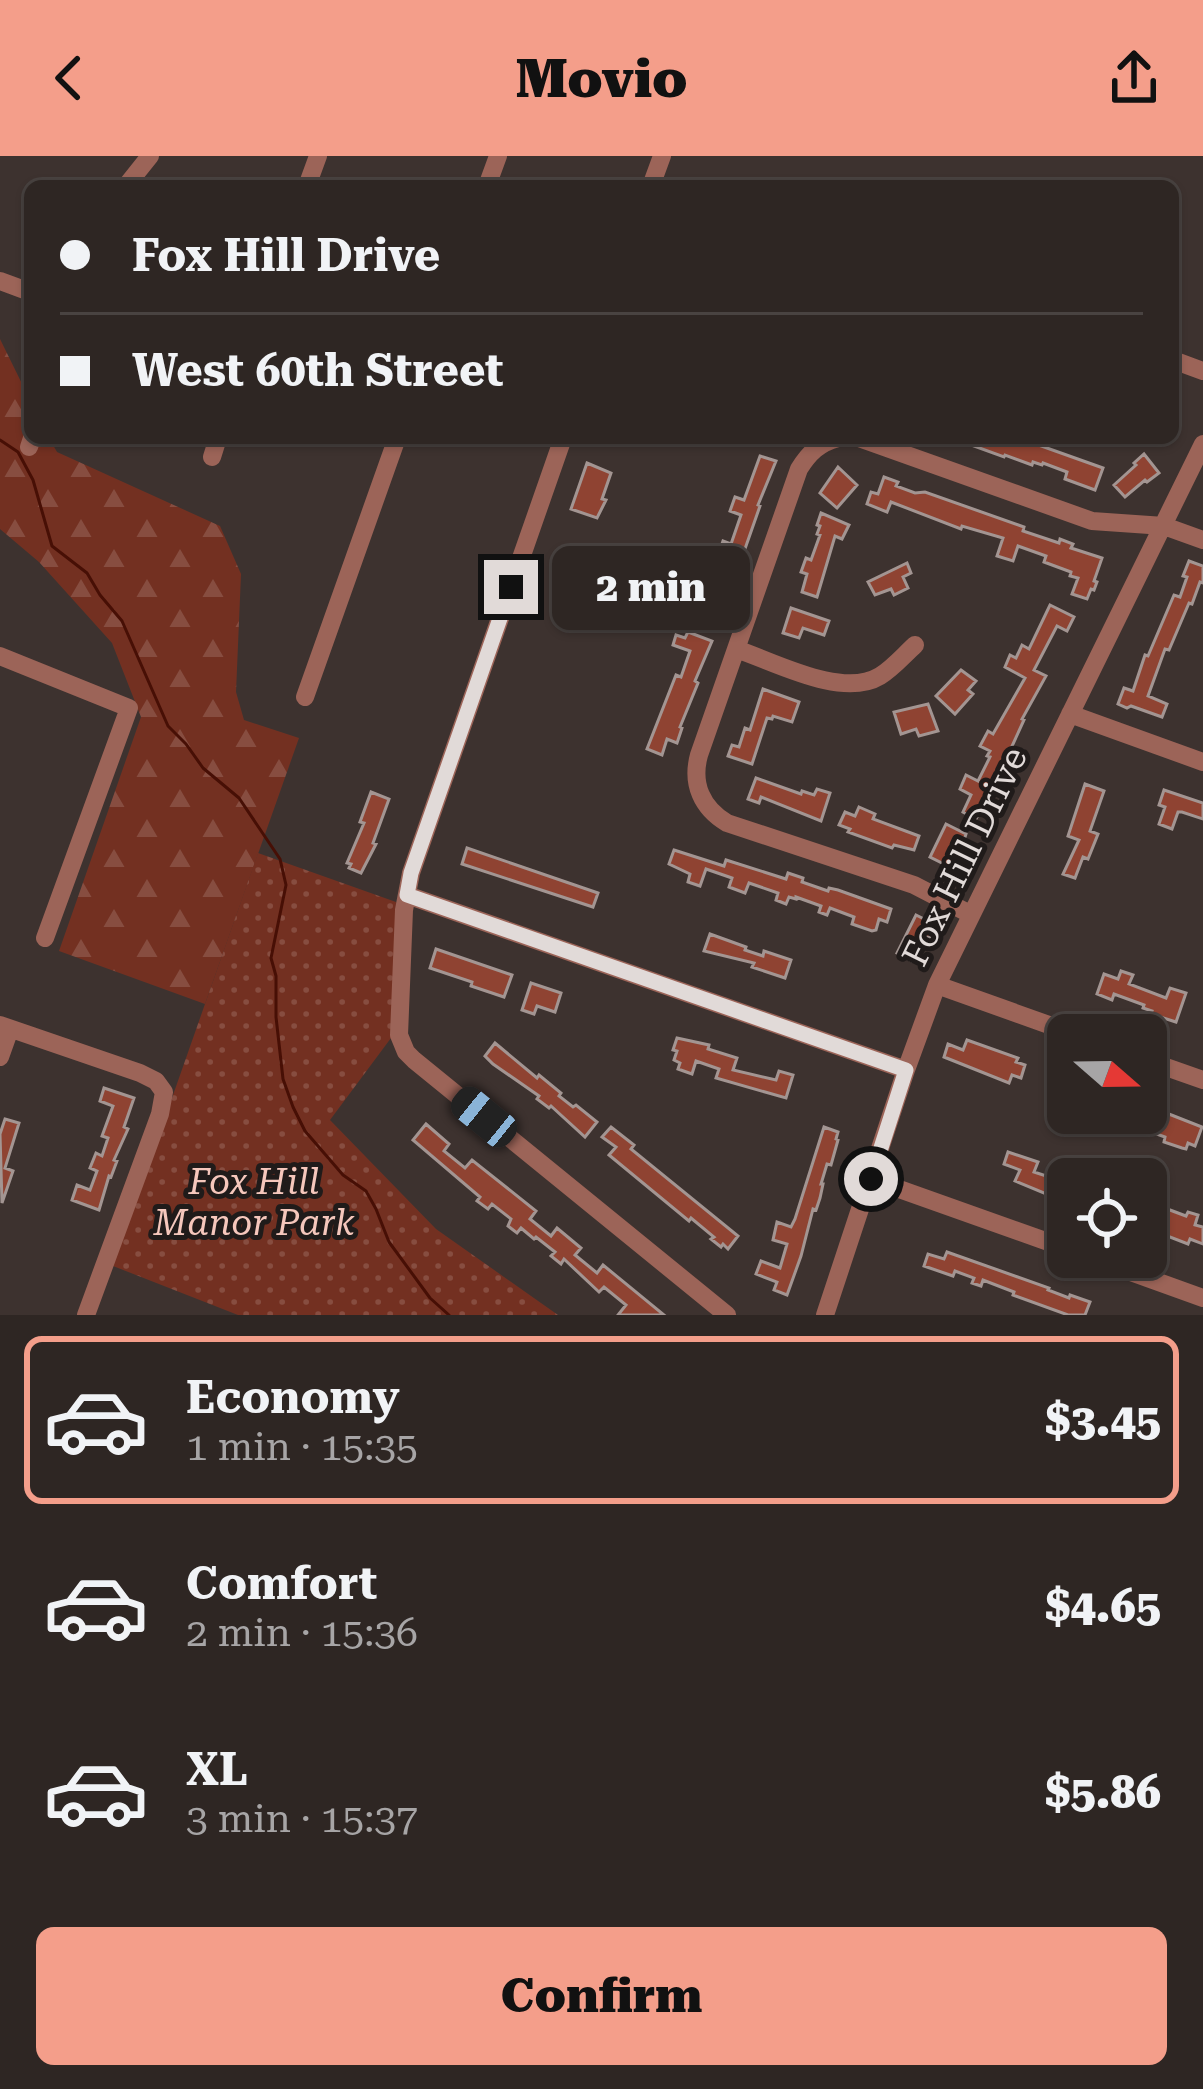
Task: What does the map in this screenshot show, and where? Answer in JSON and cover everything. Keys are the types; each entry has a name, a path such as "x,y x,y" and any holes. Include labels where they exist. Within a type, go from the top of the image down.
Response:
{"street":[{"path":"131,180 150,156"},
{"path":"305,697 395,444"},
{"path":"561,444 411,873 398,1031 414,1060 727,1315"},
{"path":"823,444 812,450 799,470 736,649 696,766 700,796 715,815 730,824 914,884 970,914"},
{"path":"876,444 1092,521 1164,526 1203,540"},
{"name":"Fox Hill Drive","path":"826,1315 937,985 1203,444"},
{"path":"736,649 847,685 879,676 915,645"},
{"path":"0,656 129,708 45,938"},
{"path":"1070,714 1203,762"},
{"path":"407,895 906,1070"},
{"path":"937,985 1047,1024"},
{"path":"0,1058 5,1027 140,1073 156,1081 164,1092 86,1315"},
{"path":"1167,1067 1203,1080"},
{"path":"871,1179 1047,1242"},
{"path":"1147,1278 1203,1298"}],"green space":[{"path":"0,339 24,388 24,444 52,444 57,452 220,526 241,574 236,692 244,720 299,738 205,1004 59,951 141,717 112,643 39,562 0,529"},
{"name":"Fox Hill Manor Park","path":"258,853 396,902 391,1038 330,1120 436,1229 558,1315 238,1315 113,1266"}],"building":[{"path":"968,444 1036,444 1103,468 1095,490 1065,479 1067,472 1043,463 1032,465"},
{"path":"1144,454 1159,473 1125,497 1114,485"},
{"path":"760,456 776,461 719,623 698,616 719,565 715,564 723,541 731,544 741,515 730,511 735,497 744,500"},
{"path":"587,463 611,473 597,518 571,509"},
{"path":"838,467 857,485 837,508 820,493"},
{"path":"884,477 898,482 896,486 925,492 1059,543 1060,539 1073,544 1071,548 1102,558 1094,590 1087,599 1072,594 1078,578 1044,562 1046,556 1018,546 1013,561 997,556 1003,538 961,529 891,502 887,512 867,504 871,492 878,494"},
{"path":"821,513 849,525 842,539 835,536 817,597 802,592 807,574 801,572 820,535"},
{"path":"1189,561 1203,566 1203,583 1169,650 1165,649 1148,696 1167,704 1162,717 1118,704 1124,688 1133,691 1174,595 1180,597"},
{"path":"907,563 911,573 903,577 908,588 894,595 891,589 875,595 868,582"},
{"path":"1050,605 1074,617 1067,631 1057,626 1034,670 1046,676 1022,719 1006,767 976,819 963,812 971,795 960,789 966,775 978,781 990,757 990,751 980,746 988,731 993,734 1025,678 1005,667 1010,655 1016,658 1022,645 1029,649"},
{"path":"791,608 829,621 824,635 803,628 799,638 783,633"},
{"path":"688,632 712,641 677,743 667,739 662,755 647,749 690,651 673,645 676,635 685,638"},
{"path":"961,670 976,681 968,690 973,694 955,714 936,696"},
{"path":"763,689 799,702 792,722 767,718 752,764 728,756 732,745 739,747 745,728 750,730"},
{"path":"928,704 938,731 919,736 916,729 901,734 894,712"},
{"path":"756,778 801,794 814,795 817,789 830,793 821,821 761,797 759,803 748,799"},
{"path":"1085,784 1104,791 1090,831 1098,834 1075,878 1063,874 1079,840 1068,836"},
{"path":"1164,790 1203,803 1203,819 1178,812 1172,829 1159,824"},
{"path":"371,792 389,799 376,844 361,873 347,863"},
{"path":"859,807 875,814 873,819 919,836 914,850 892,848 839,825 845,812 855,816"},
{"path":"946,824 966,834 950,867 930,857"},
{"path":"467,848 598,893 593,907 462,864"},
{"path":"674,850 786,879 788,873 803,878 802,882 891,909 887,922 879,919 872,931 852,924 854,917 830,908 827,915 819,912 821,906 796,897 789,897 786,904 776,900 778,893 749,883 745,893 729,887 732,878 706,869 700,886 688,882 690,874 669,864"},
{"path":"916,915 936,925 929,938 924,936 912,961 897,953"},
{"path":"710,934 763,956 764,951 791,960 785,978 752,967 754,963 704,951"},
{"path":"436,949 512,975 504,997 430,968"},
{"path":"1121,971 1133,975 1129,984 1166,998 1170,988 1186,993 1176,1022 1114,994 1112,1000 1097,994 1104,974 1118,979"},
{"path":"531,983 561,993 555,1012 537,1006 534,1014 522,1010"},
{"path":"677,1038 737,1058 733,1070 776,1080 779,1071 793,1075 786,1098 716,1078 719,1069 696,1061 692,1074 678,1069 677,1051 673,1050"},
{"path":"967,1040 1018,1058 1016,1062 1025,1065 1021,1078 1012,1075 1009,1083 944,1057 948,1044 963,1050"},
{"path":"495,1043 597,1122 585,1137 485,1056"},
{"path":"104,1088 134,1098 99,1210 72,1200 77,1185 90,1190 97,1171 90,1168 96,1153 102,1156 108,1138 102,1136 113,1106 100,1101"},
{"path":"1167,1113 1202,1127 1195,1146 1188,1143 1186,1149 1164,1142 1165,1137 1157,1134 1167,1134"},
{"path":"5,1119 19,1123 5,1168 13,1171 2,1203 0,1134"},
{"path":"426,1124 449,1144 444,1151 465,1168 472,1160 536,1211 530,1219 551,1236 557,1228 581,1248 575,1255 597,1273 603,1265 664,1315 618,1315 626,1305 604,1287 599,1292 564,1259 561,1264 551,1256 555,1252 536,1237 521,1228 517,1233 508,1226 511,1219 492,1204 488,1209 477,1201 480,1197 413,1140"},
{"path":"611,1127 634,1145 631,1149 738,1236 728,1249 609,1155 616,1147 602,1137"},
{"path":"824,1127 838,1132 838,1140 787,1295 774,1290 777,1282 756,1274 761,1261 780,1268 787,1244 773,1240 777,1222 791,1227 795,1219"},
{"path":"1008,1152 1038,1162 1034,1172 1047,1176 1047,1194 1015,1181 1020,1170 1004,1164"},
{"path":"1167,1209 1198,1215 1195,1225 1203,1227 1203,1244 1190,1239 1188,1244 1167,1236"},
{"path":"947,1252 1090,1302 1085,1315 1068,1315 983,1280 981,1286 955,1271 953,1276 924,1266 928,1254 944,1259"}],"waterway":[{"path":"0,440 18,452 33,480 52,546 87,573 122,621 168,726 203,768 239,798 280,859 286,885 271,958 283,1079 293,1107 305,1131 343,1175 366,1191 389,1242 430,1298 449,1315"}],"route":[{"path":"511,587 407,895 906,1070 871,1179"}]}
